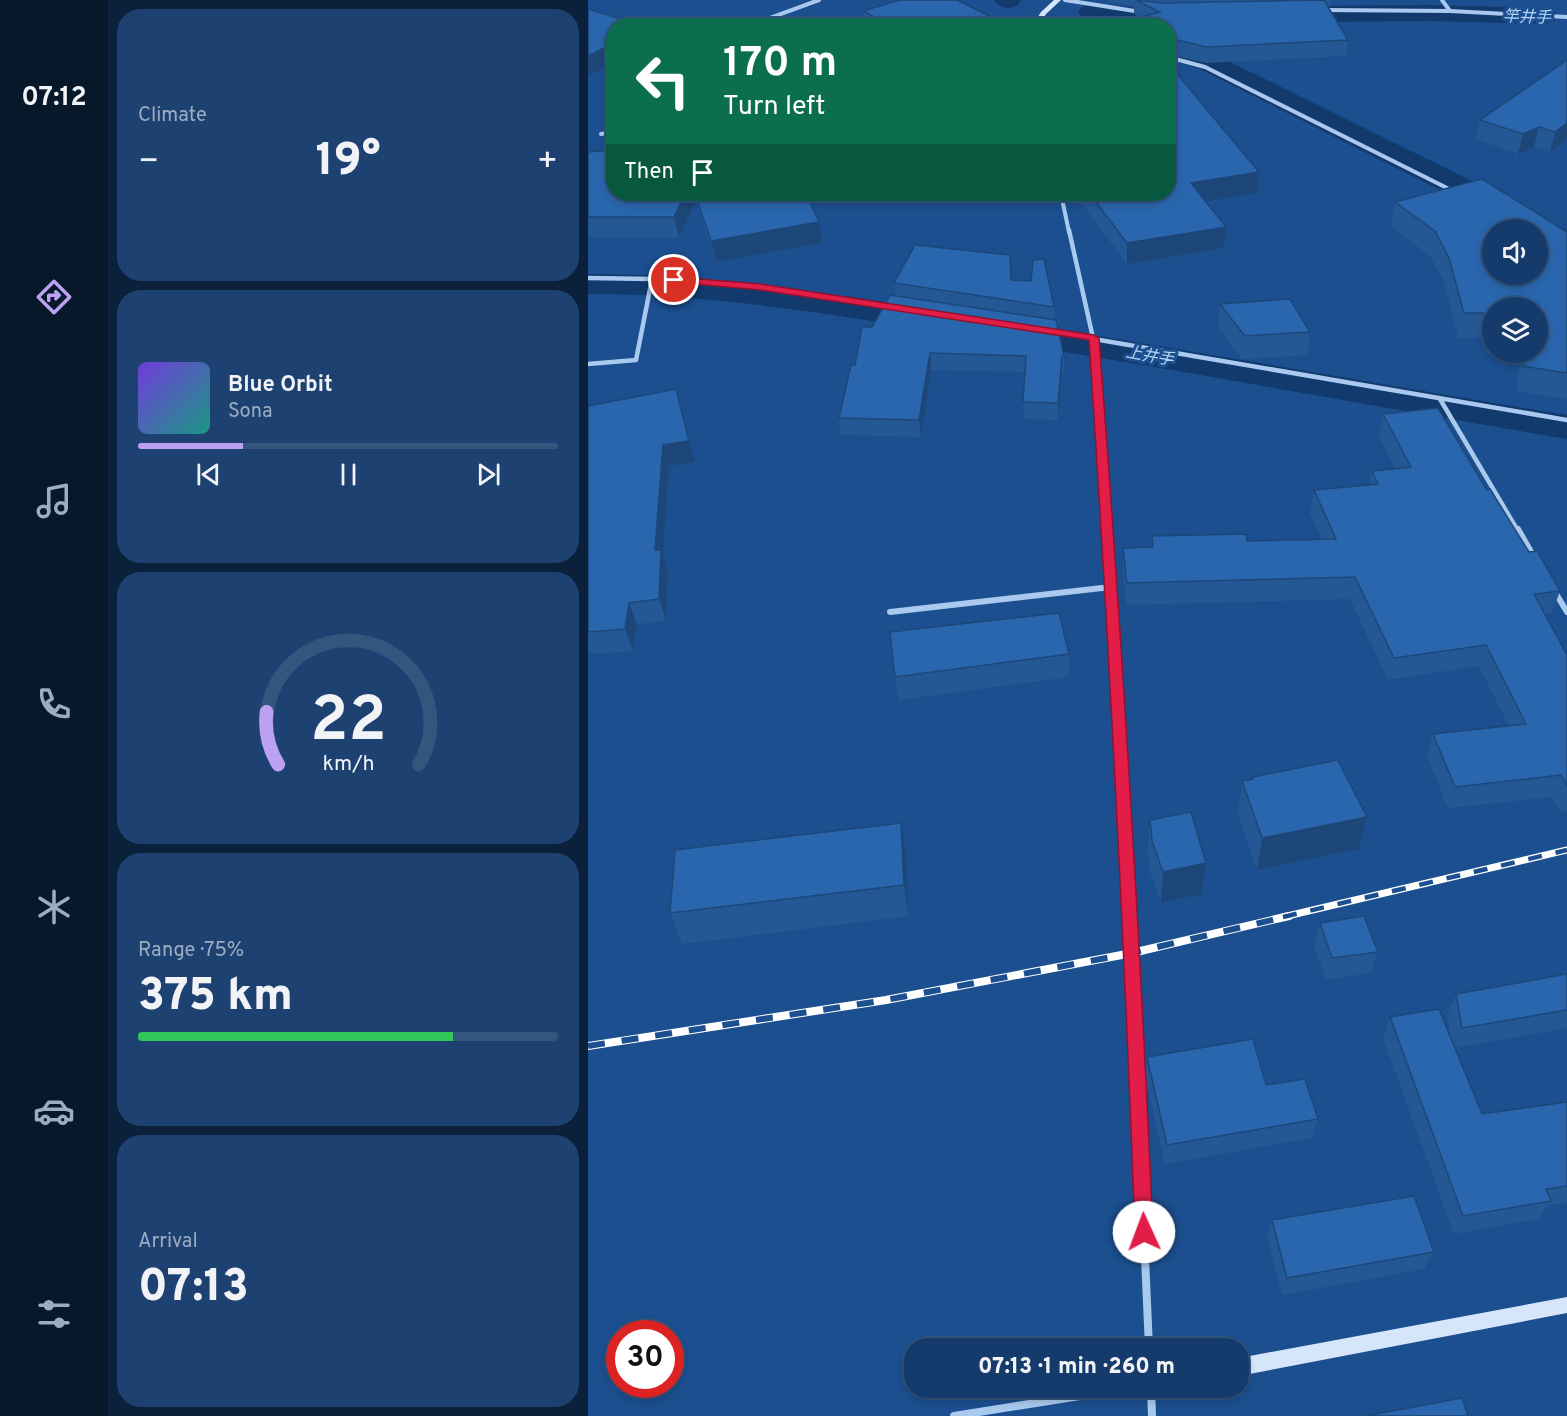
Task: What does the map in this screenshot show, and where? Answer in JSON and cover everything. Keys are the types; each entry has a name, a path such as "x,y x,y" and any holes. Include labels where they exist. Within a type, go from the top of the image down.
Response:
{"street":[{"path":"770,18 819,0"},
{"path":"1040,18 1058,0"},
{"path":"1065,0 1142,12"},
{"path":"1442,0 1450,11"},
{"path":"1312,10 1450,11 1567,17"},
{"path":"1176,59 1204,67 1451,190"},
{"path":"601,134 606,133"},
{"path":"1063,201 1094,338 1112,587 1132,953 1149,1338"},
{"path":"588,278 652,279 761,287 900,309"},
{"path":"588,364 636,360 652,279"},
{"path":"1048,331 1567,420"},
{"path":"1440,399 1537,561"},
{"path":"1549,581 1567,612"},
{"path":"890,612 1112,587"},
{"path":"1249,1365 1567,1305"},
{"path":"954,1416 1067,1398"},
{"path":"1151,1398 1152,1416"}],"building":[{"path":"899,0 957,0 993,18 875,18 864,11"},
{"path":"1136,0 1163,3 1324,0 1348,40 1207,47 1176,40 1176,18 1141,17 1160,12"},
{"path":"588,9 617,18 606,18 606,47 588,56"},
{"path":"1567,60 1567,123 1555,132 1539,127 1523,134 1480,120"},
{"path":"1176,73 1259,172 1191,183 1226,227 1127,243 1095,201 1176,201"},
{"path":"606,151 606,201 682,201 674,217 588,217 588,152"},
{"path":"1482,179 1546,219 1482,219 1482,285 1548,285 1548,220 1567,232 1567,373 1523,366 1523,363 1548,363 1548,297 1482,297 1482,313 1464,313 1449,258 1435,231 1395,202"},
{"path":"697,201 809,201 819,222 711,241"},
{"path":"915,245 1010,255 1011,280 1031,281 1033,260 1044,259 1054,307 894,283"},
{"path":"890,295 1056,320 1064,356 1062,356 1058,403 1023,402 1026,356 930,353 919,420 839,418 851,365 855,365 862,327 872,327"},
{"path":"1290,299 1310,332 1245,336 1220,304"},
{"path":"676,389 689,441 663,445 655,550 661,550 659,599 629,603 625,629 588,632 588,406"},
{"path":"1438,408 1487,490 1490,489 1529,552 1537,551 1560,591 1534,594 1567,655 1567,786 1561,775 1455,787 1433,734 1526,724 1486,645 1394,658 1355,577 1127,583 1123,548 1153,547 1152,536 1246,534 1247,541 1336,539 1314,490 1378,484 1372,471 1411,467 1383,414"},
{"path":"1059,613 1069,654 895,677 890,632"},
{"path":"1338,760 1367,817 1262,838 1242,781"},
{"path":"1191,812 1206,863 1163,872 1152,841 1150,820"},
{"path":"901,823 904,885 670,913 675,850"},
{"path":"1364,916 1378,952 1332,958 1320,923"},
{"path":"1567,974 1567,1010 1462,1028 1456,994"},
{"path":"1439,1009 1482,1114 1567,1102 1567,1186 1546,1189 1551,1201 1463,1216 1390,1017"},
{"path":"1253,1039 1266,1085 1305,1079 1318,1119 1167,1145 1147,1057"},
{"path":"1414,1196 1434,1252 1287,1278 1272,1220"},
{"path":"1462,1398 1468,1416 1365,1416"}],"waterway":[{"name":"竿井手","path":"1091,12 1165,18"},
{"name":"竿井手","path":"1176,19 1309,14 1429,13 1545,16"},
{"path":"1176,52 1210,63 1471,193 1513,219"},
{"name":"上井手","path":"588,284 677,286 811,301 1022,334 1567,427"}],"railway":[{"path":"1283,917 1567,850"},
{"path":"588,1046 886,1000 1132,953 1289,916"}],"route":[{"path":"674,280 761,287 1094,338 1112,587 1132,953 1144,1232"}]}
